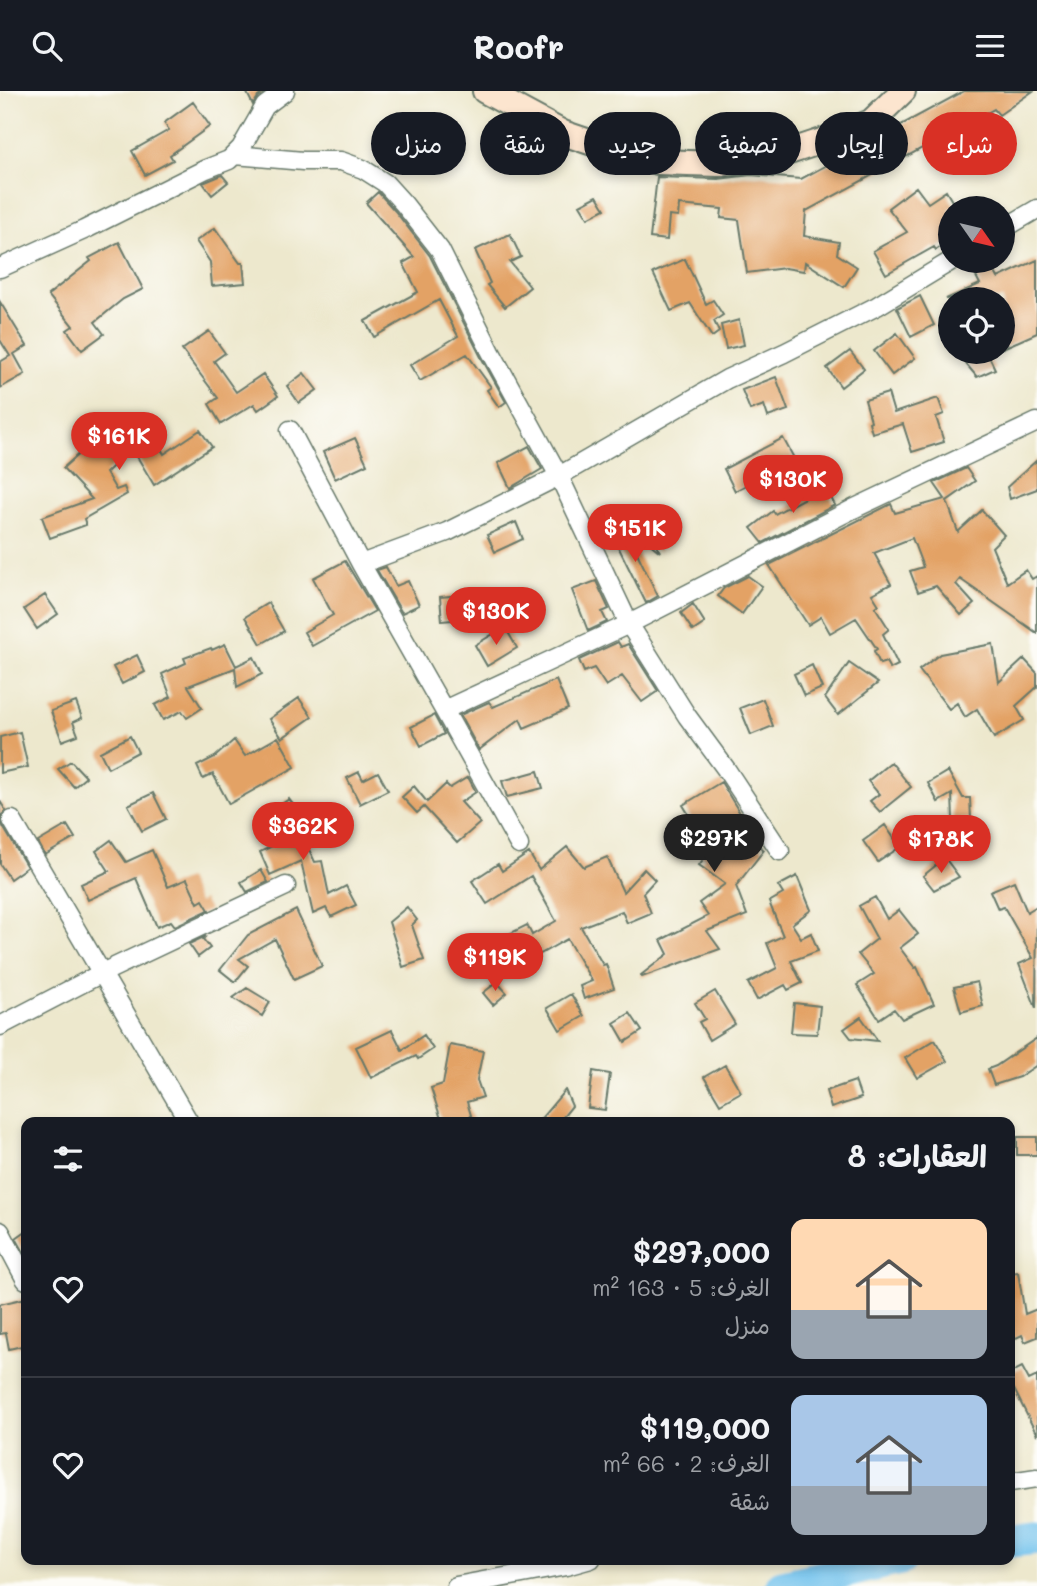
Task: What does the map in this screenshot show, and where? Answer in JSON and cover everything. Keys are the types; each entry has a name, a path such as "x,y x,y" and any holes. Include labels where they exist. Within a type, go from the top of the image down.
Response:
{"main road":[{"path":"485,91 563,133 613,150 658,162 718,163 771,158 846,132 871,122 903,91"}],"street":[{"path":"0,268 229,160 235,155 265,106 285,91"},
{"path":"235,155 303,161 341,161 363,169 385,183 404,204 440,250 491,352 559,476 629,624 687,716 780,851"},
{"path":"1015,222 1037,209"},
{"path":"361,564 447,532 559,476 727,379 877,306 938,269"},
{"path":"444,710 629,624 853,509 1037,422"},
{"path":"290,430 361,564 519,845"},
{"path":"12,820 186,1117"},
{"path":"0,1026 102,973 286,886"},
{"path":"0,1231 21,1271"},
{"path":"1015,1481 1037,1478"},
{"path":"456,1586 570,1565"}],"building":[{"path":"246,91 264,91 264,92 253,105"},
{"path":"964,91 1033,91 1003,112 994,109 988,112 925,112"},
{"path":"193,102 210,126 170,155 173,160 145,175 132,151 169,130 164,123"},
{"path":"922,114 922,148 908,156 908,121"},
{"path":"815,171 815,175 872,175 806,211 804,236 839,242 837,254 857,267 844,287 805,262 804,271 785,268 747,273 739,220 721,218 722,209 679,205 678,217 669,216 667,240 650,238 657,177 718,179 751,175 801,179"},
{"path":"222,175 228,182 212,195 203,183"},
{"path":"916,187 928,203 938,196 938,248 936,250 934,247 886,274 873,251 907,232 888,208"},
{"path":"378,192 430,256 506,402 499,407 487,390 491,387 467,354 420,381 410,365 458,336 439,300 374,337 365,321 418,292 403,263 414,257 366,203"},
{"path":"597,196 605,209 588,218 580,205"},
{"path":"215,228 240,263 243,263 245,283 212,286 210,262 196,241"},
{"path":"510,234 521,257 510,262 530,287 505,307 487,285 490,283 475,250"},
{"path":"119,242 143,289 123,299 95,322 104,334 82,350 67,330 73,326 48,295 91,261 89,258"},
{"path":"685,259 706,304 713,300 723,315 714,321 719,332 712,337 690,303 671,311 653,273"},
{"path":"1037,260 1037,333 1015,343 1015,287 973,287 980,284 974,273 995,273 998,278 1015,273 1015,270"},
{"path":"920,296 934,325 911,337 897,308"},
{"path":"0,302 27,346 14,354 25,374 0,388 0,362 10,356 0,340"},
{"path":"739,320 744,345 726,349 721,325"},
{"path":"209,331 225,353 214,361 236,392 263,374 278,396 258,410 254,404 221,424 209,404 218,398 182,350"},
{"path":"897,333 915,358 892,375 874,351"},
{"path":"850,351 864,369 841,387 827,368"},
{"path":"966,364 993,364 995,369 977,377"},
{"path":"304,373 317,390 299,403 287,386"},
{"path":"776,377 788,410 768,417 764,405 750,410 742,390"},
{"path":"888,393 894,413 938,398 944,414 936,417 944,442 912,452 903,424 872,433 865,400"},
{"path":"145,422 164,454 200,430 212,447 154,485 132,448 106,473 116,490 124,487 127,494 84,519 86,525 50,538 42,517 92,499 63,468 82,451 86,455 102,439 107,444"},
{"path":"355,438 367,464 335,479 323,452"},
{"path":"783,438 795,460 735,491 724,469"},
{"path":"529,446 542,469 510,488 498,463"},
{"path":"1037,460 1037,489 1010,499 1007,487"},
{"path":"966,468 975,481 947,501 958,532 982,510 1004,535 992,547 1007,583 1026,570 1032,579 1037,576 1037,633 960,579 956,584 974,604 961,615 936,586 918,592 910,571 923,567 912,538 874,553 891,584 872,594 879,605 875,607 889,629 883,634 898,665 890,669 886,662 880,664 874,651 877,649 856,618 830,633 821,617 808,625 769,565 891,504 895,513 945,499 934,483"},
{"path":"825,487 835,505 763,543 751,528 773,511 775,514"},
{"path":"642,516 660,552 626,524"},
{"path":"516,522 523,539 495,552 487,535"},
{"path":"624,526 658,596 646,603 611,532"},
{"path":"345,561 375,611 312,646 304,632 333,615 313,578"},
{"path":"386,567 396,586 408,581 419,605 402,613 377,570"},
{"path":"748,576 762,586 742,614 718,596 724,588"},
{"path":"596,581 609,609 602,612 607,622 588,631 572,590"},
{"path":"45,595 58,614 37,629 24,609"},
{"path":"461,595 463,619 442,621 440,597"},
{"path":"268,603 284,631 261,644 245,617"},
{"path":"693,604 705,623 693,631 681,613"},
{"path":"505,627 517,648 487,666 475,645"},
{"path":"618,642 621,647 628,644 658,691 642,702 622,676 606,686 594,668 584,672 579,660"},
{"path":"225,644 236,666 254,657 262,674 237,687 235,668 188,686 202,708 187,718 182,711 163,720 155,705 171,697 162,674 186,663 184,658"},
{"path":"993,644 999,682 1024,659 1037,673 1037,687 1016,706 1024,720 994,738 977,709 965,717 957,703 949,709 919,670 940,654"},
{"path":"137,655 145,672 122,684 113,667"},
{"path":"849,663 878,683 838,715 825,698"},
{"path":"812,665 822,688 804,696 794,674"},
{"path":"556,680 568,709 524,728 520,719 479,750 460,715 489,702 493,707"},
{"path":"299,698 312,717 282,738 269,719"},
{"path":"763,699 773,726 751,735 740,708"},
{"path":"76,702 82,718 73,722 78,735 62,741 51,711"},
{"path":"434,715 444,734 421,746 411,727"},
{"path":"20,732 28,767 0,773 0,737"},
{"path":"130,736 138,752 108,768 100,752"},
{"path":"278,737 295,767 229,804 213,774 203,779 197,766 215,757 234,740 245,756"},
{"path":"71,761 86,777 74,787 58,769"},
{"path":"891,762 911,787 880,812 870,801 879,794 868,781"},
{"path":"538,771 543,788 507,797 502,781"},
{"path":"948,771 963,798 970,798 971,819 953,820 952,794 938,802 928,783"},
{"path":"359,772 363,780 378,772 388,790 360,804 347,778"},
{"path":"468,777 476,792 461,802 480,823 457,843 424,807 417,813 402,797 414,786 427,802 446,784 450,788"},
{"path":"721,782 749,828 742,833 764,850 736,886 747,915 707,931 720,949 642,977 641,975 668,954 661,940 708,916 699,903 725,884 699,865 705,857 694,849 703,838 683,805"},
{"path":"153,793 166,819 142,831 128,805"},
{"path":"289,799 305,820 297,825 315,862 322,861 329,895 346,886 356,905 331,917 326,908 313,914 301,861 270,875 260,852 287,839 268,814"},
{"path":"0,801 6,811 2,815 2,825 27,867 10,879 0,864"},
{"path":"67,825 75,838 45,855 38,842"},
{"path":"885,825 900,847 878,862 863,841"},
{"path":"111,840 126,862 152,850 168,887 187,879 198,903 203,900 209,910 175,926 171,921 157,927 136,878 88,900 81,884 109,871 96,851"},
{"path":"567,847 584,867 607,857 623,892 644,869 655,880 643,893 651,913 627,923 622,911 581,927 603,965 606,964 614,988 584,999 580,986 592,981 567,939 537,956 538,959 512,972 497,940 527,925 532,935 556,921 531,876 487,904 472,881 498,864 502,871 529,853 539,870"},
{"path":"945,858 959,877 934,890 923,876"},
{"path":"261,870 268,882 247,892 241,882"},
{"path":"797,876 811,910 792,924 801,938 811,933 818,951 791,961 802,983 788,990 785,985 757,1000 748,983 777,968 767,943 783,936 769,902 783,894 778,886"},
{"path":"1014,881 1027,912 1037,906 1036,1008 1019,964 1033,958 1004,907 998,909 990,891"},
{"path":"875,897 887,919 899,910 918,934 900,948 915,968 917,967 934,1004 902,1019 894,1009 879,1019 857,985 874,974 858,954 877,939 859,906"},
{"path":"407,907 417,920 412,925 424,960 403,967 389,922"},
{"path":"296,910 322,966 294,979 275,939 239,959 248,966 235,982 220,970 248,935"},
{"path":"206,936 203,939 210,948 198,957 189,944"},
{"path":"497,982 507,993 493,1005 483,993"},
{"path":"977,982 983,1006 961,1012 954,987"},
{"path":"247,988 270,1002 262,1016 233,998"},
{"path":"715,991 735,1024 709,1040 699,1022 705,1019 695,1003"},
{"path":"571,994 584,1016 560,1030 547,1008"},
{"path":"794,1003 820,1006 817,1034 791,1033"},
{"path":"630,1013 642,1031 625,1042 614,1023"},
{"path":"861,1017 878,1041 851,1038 844,1029"},
{"path":"392,1030 402,1050 424,1035 433,1049 418,1059 416,1056 371,1078 356,1047"},
{"path":"1037,1038 1037,1065 1019,1077 994,1085 988,1069"},
{"path":"935,1040 947,1061 917,1078 905,1058"},
{"path":"450,1045 483,1051 477,1080 483,1097 467,1102 472,1117 440,1117 431,1088 443,1084"},
{"path":"725,1065 741,1092 720,1104 704,1077"},
{"path":"593,1071 610,1074 605,1110 588,1108"},
{"path":"855,1081 861,1098 831,1108 826,1091"},
{"path":"565,1090 572,1106 563,1117 542,1117"},
{"path":"1017,1137 1037,1137 1037,1155 1017,1155"},
{"path":"21,1234 21,1247 16,1238"},
{"path":"1015,1272 1018,1272 1025,1314 1037,1309 1037,1337 1025,1342 1022,1335 1015,1338"},
{"path":"21,1299 21,1346 9,1349 6,1333 0,1334 0,1304"},
{"path":"1022,1367 1029,1380 1037,1376 1037,1435 1015,1391 1015,1370"}],"waterway":[{"path":"1015,1540 1037,1538"},
{"path":"782,1586 875,1565"}]}
